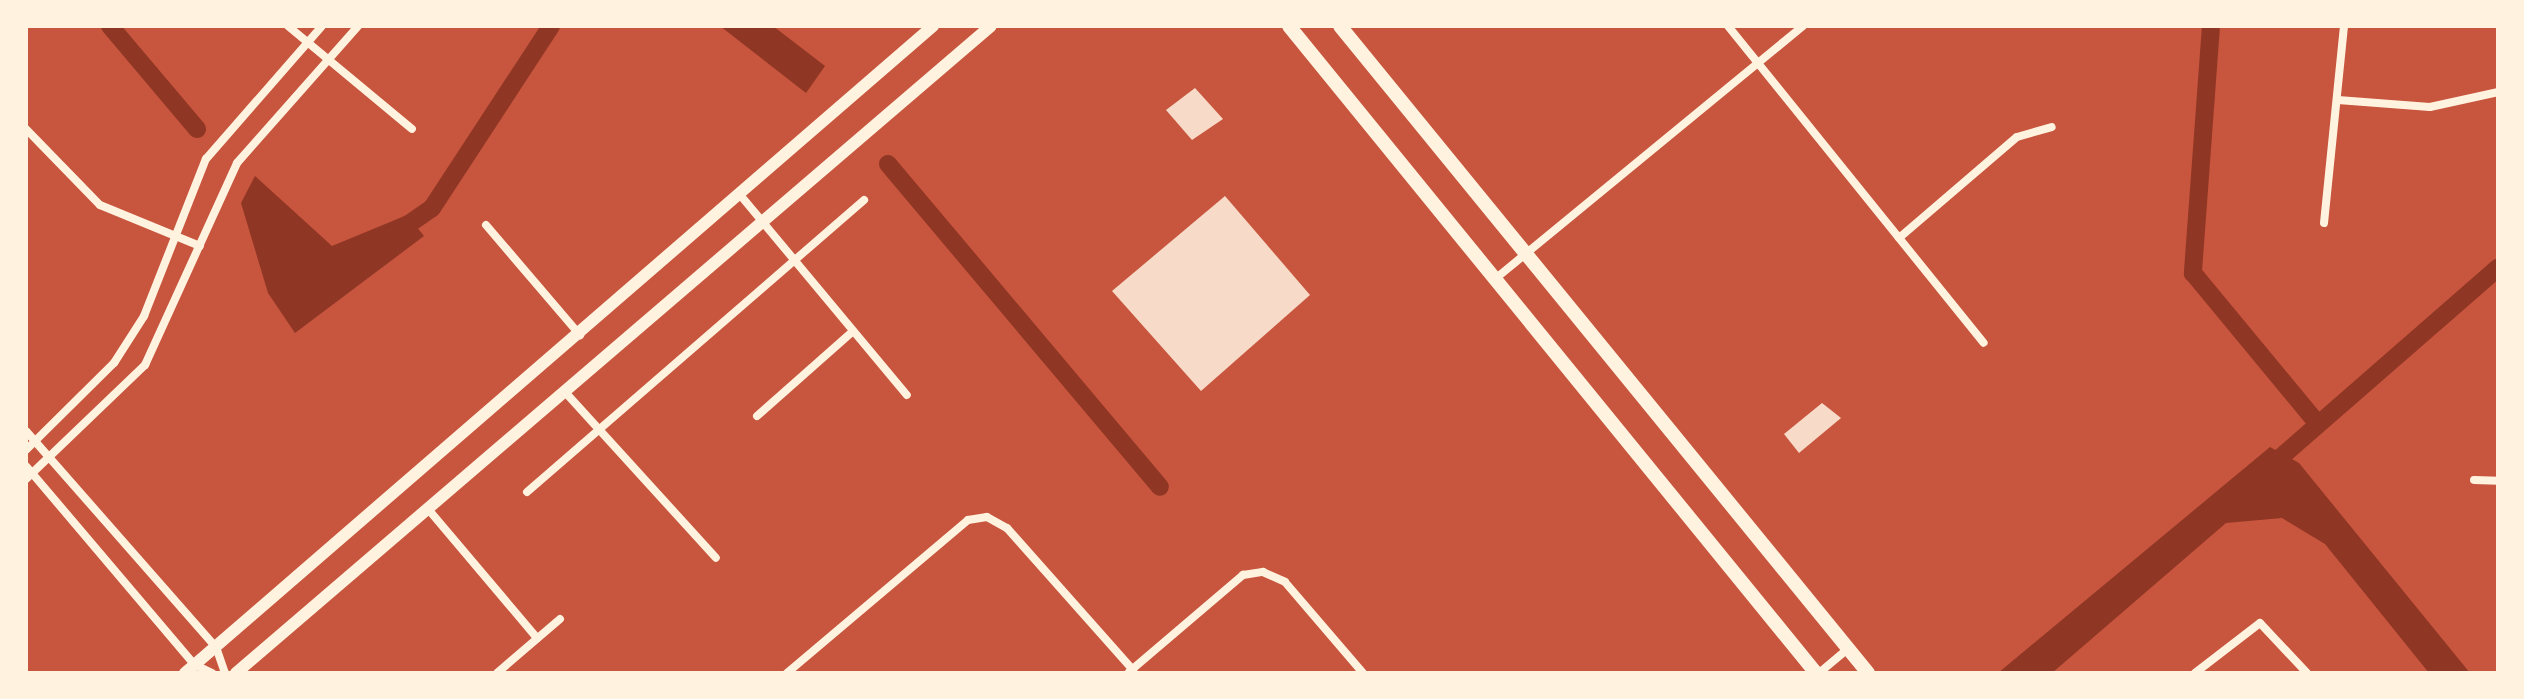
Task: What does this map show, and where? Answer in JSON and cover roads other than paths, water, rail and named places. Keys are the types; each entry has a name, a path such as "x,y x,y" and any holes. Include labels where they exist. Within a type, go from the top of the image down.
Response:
{"main road":[{"path":"190,669 741,196 933,26"},
{"path":"236,673 991,26"},
{"path":"1289,26 1818,673"},
{"path":"1340,26 1868,673"}],"street":[{"path":"288,26 306,47 412,129"},
{"path":"26,450 114,363 144,316 206,159 322,26"},
{"path":"30,477 54,459 145,365 237,163 329,66 358,26"},
{"path":"1728,26 1984,343"},
{"path":"1495,279 1803,26"},
{"path":"2324,223 2344,26"},
{"path":"2338,100 2430,107 2498,92"},
{"path":"1899,238 2017,137 2052,127"},
{"path":"26,129 100,205 200,246"},
{"path":"741,196 907,395"},
{"path":"527,492 864,200"},
{"path":"486,225 580,335"},
{"path":"757,416 853,331"},
{"path":"565,392 716,558"},
{"path":"26,431 37,438 216,647 225,673"},
{"path":"26,466 30,477 190,669 212,673"},
{"path":"2474,480 2498,481"},
{"path":"428,509 537,638"},
{"path":"787,673 968,520 987,517 1007,528 1131,671 1243,575 1263,572 1285,582 1363,673"},
{"path":"497,673 560,619"},
{"path":"2195,673 2260,623 2307,673"},
{"path":"1818,673 1848,649"}],"waterway":[{"path":"110,26 197,129"},
{"path":"393,235 432,208 551,26"},
{"path":"2211,26 2193,273 2317,423"},
{"path":"888,164 1160,487"},
{"path":"2265,471 2498,268"}]}
